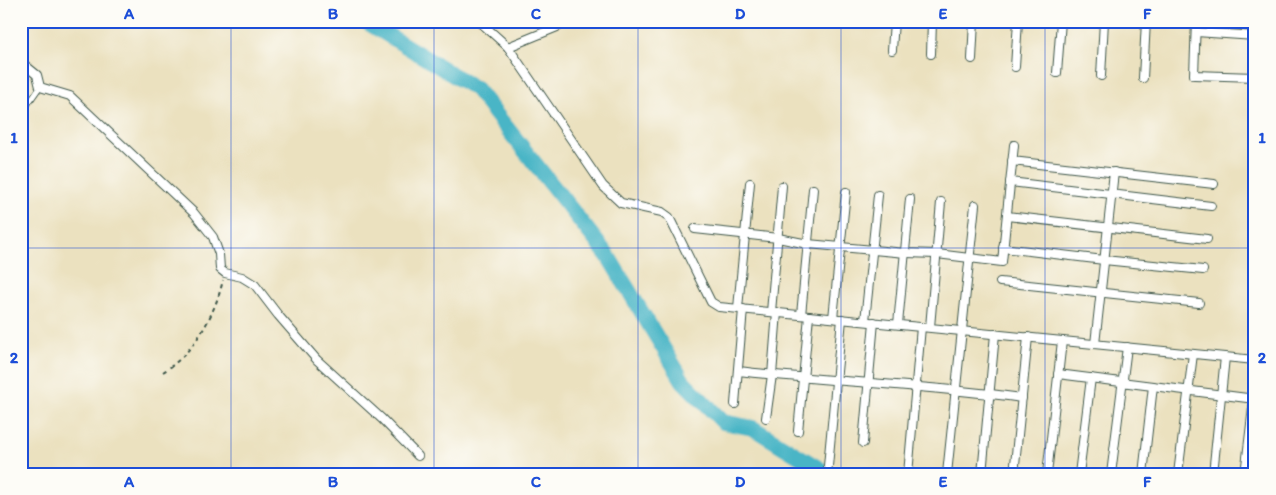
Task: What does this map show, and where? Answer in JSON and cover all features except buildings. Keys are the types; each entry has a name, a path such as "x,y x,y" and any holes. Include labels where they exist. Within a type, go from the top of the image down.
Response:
{"street":[{"path":"479,21 508,47 603,186 622,203 662,212 669,217 711,302 719,306 1255,360"},
{"path":"508,47 557,27 562,21"},
{"path":"805,21 826,24 830,21"},
{"path":"892,50 894,21"},
{"path":"931,54 932,21"},
{"path":"972,59 974,21"},
{"path":"1015,67 1018,21"},
{"path":"1057,73 1061,21"},
{"path":"1101,76 1104,21"},
{"path":"1143,78 1146,21"},
{"path":"1196,21 1194,76 1255,77"},
{"path":"1196,32 1255,36"},
{"path":"21,62 37,75 40,87 70,96 187,206 213,237 219,254 220,269 225,273 242,277 255,285 316,360 382,419 418,456"},
{"path":"695,229 778,238 808,244 937,254 1002,262 1014,145"},
{"path":"1012,161 1214,184"},
{"path":"1095,344 1106,228 1114,172"},
{"path":"1010,182 1211,206"},
{"path":"735,404 750,183"},
{"path":"766,418 772,375 782,186"},
{"path":"801,315 813,189"},
{"path":"834,318 846,192"},
{"path":"863,443 868,384 873,250 878,196"},
{"path":"898,324 910,199"},
{"path":"930,328 941,202"},
{"path":"947,474 975,205"},
{"path":"1006,216 1207,239"},
{"path":"1003,248 1203,270"},
{"path":"1000,282 1199,303"},
{"path":"798,431 809,316"},
{"path":"828,466 842,319"},
{"path":"908,474 921,326"},
{"path":"982,474 995,334"},
{"path":"1014,474 1028,337"},
{"path":"1047,474 1062,341"},
{"path":"1111,474 1127,347"},
{"path":"1178,474 1193,354"},
{"path":"1212,474 1225,357"},
{"path":"738,371 868,384 990,393 1022,398"},
{"path":"1058,374 1255,399 1245,474"},
{"path":"1079,474 1091,378"},
{"path":"1143,474 1153,386"}],"lane":[{"path":"21,114 40,87"}],"path":[{"path":"163,372 176,364 205,328 220,294 225,273"}],"waterway":[{"path":"365,21 476,89 608,256 683,381 723,422 753,428 828,474"}]}
